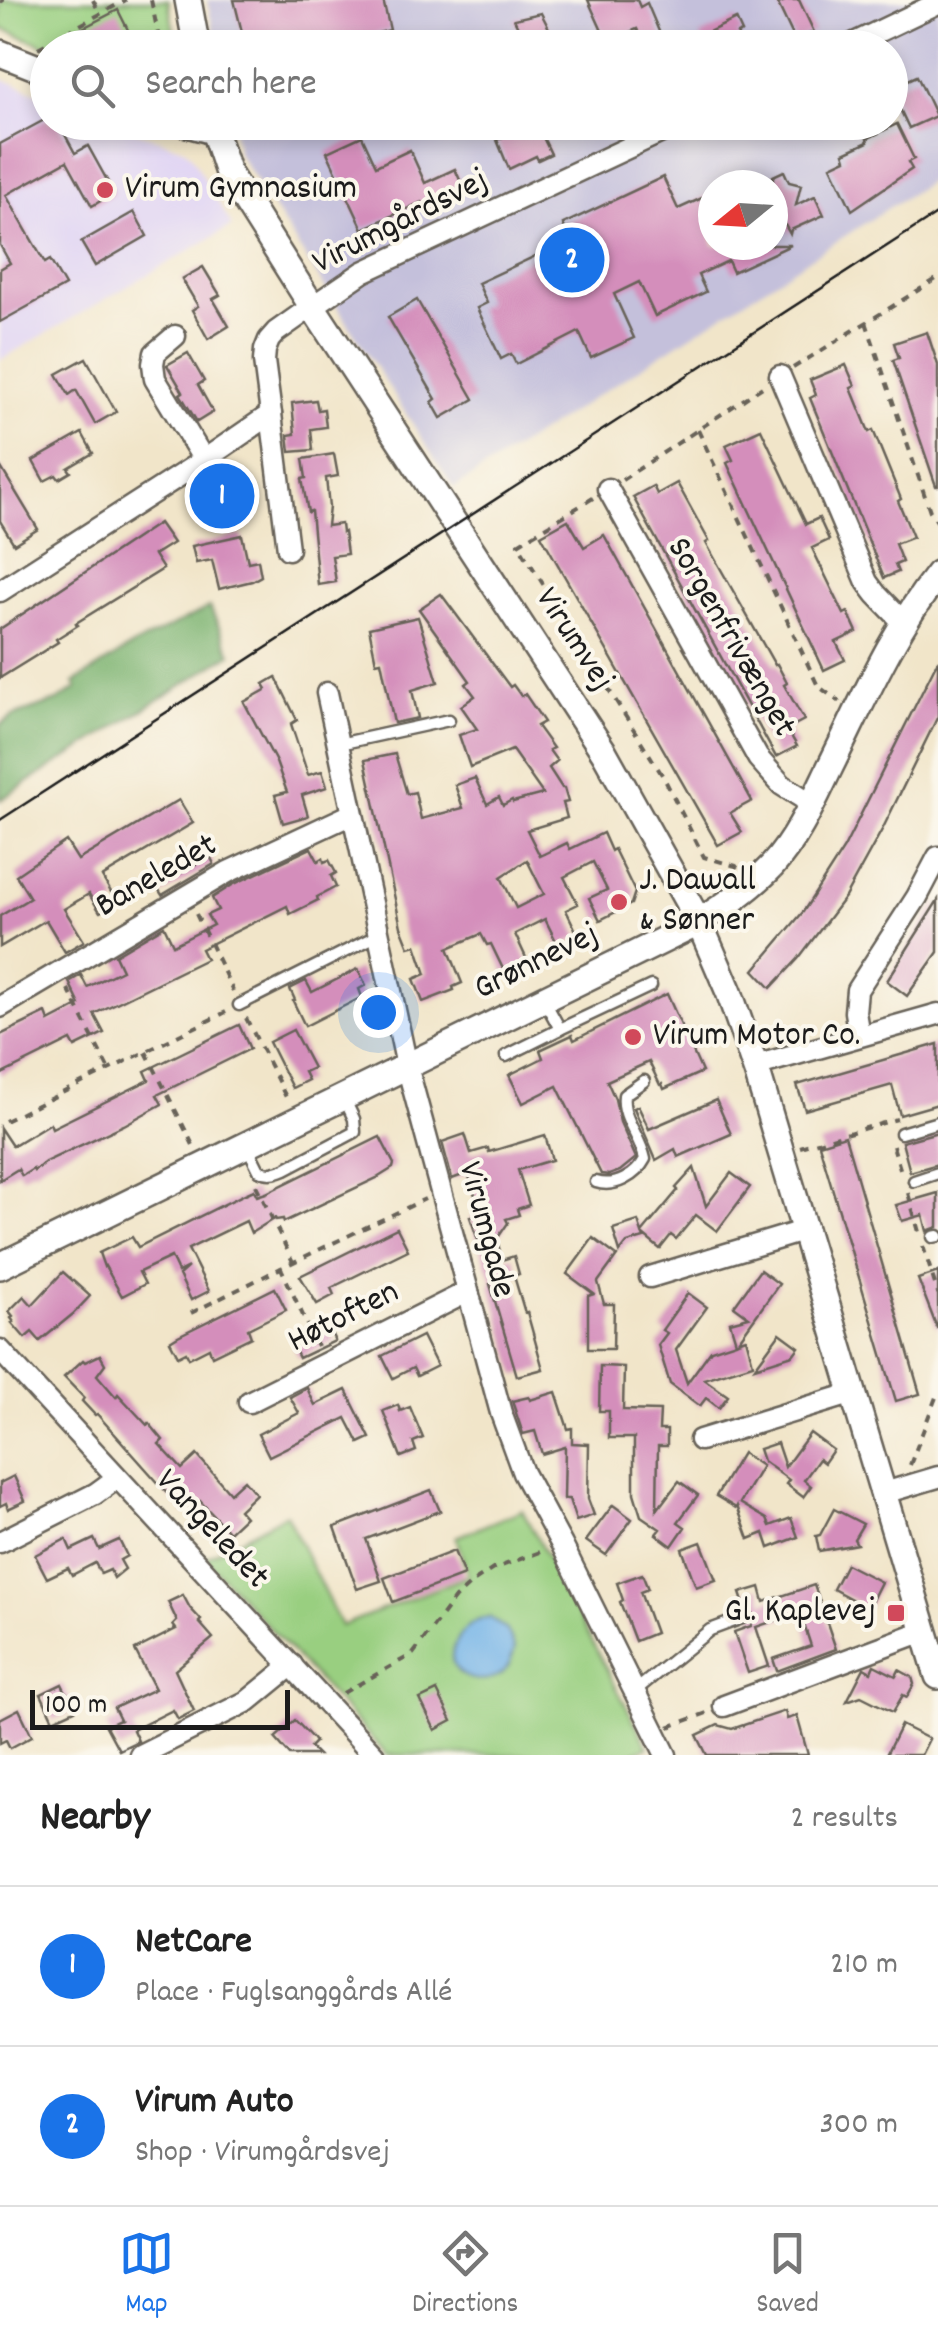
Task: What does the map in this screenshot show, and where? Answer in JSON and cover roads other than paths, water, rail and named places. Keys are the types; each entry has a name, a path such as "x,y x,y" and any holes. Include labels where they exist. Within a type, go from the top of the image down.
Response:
{"street":[{"path":"188,0 194,30"},
{"path":"882,30 938,4"},
{"name":"Virumvej","path":"217,140 228,173 312,306 604,752 699,922 755,1066 854,1394 893,1490 928,1621 938,1676"},
{"name":"Virumgårdsvej","path":"271,414 264,362 269,340 276,332 363,272 645,140"},
{"path":"175,336 155,353 155,378 204,460"},
{"path":"780,376 868,582 904,623"},
{"path":"0,591 271,414 281,537"},
{"name":"Sorgenfrivænget","path":"608,489 758,758 782,785 812,804"},
{"name":"Grønnevej","path":"0,1266 731,903 774,864 812,804 904,623 938,574"},
{"name":"Virumgade","path":"326,693 407,1066 502,1413 523,1472 666,1755"},
{"name":"Baneledet","path":"0,1007 228,872 352,814"},
{"path":"860,1036 855,1012 857,990 938,857"},
{"path":"755,1066 938,1014"},
{"path":"650,1277 806,1230"},
{"name":"Høtoften","path":"249,1402 467,1292"},
{"name":"Vangeledet","path":"0,1350 374,1755"},
{"path":"700,1440 854,1394"},
{"path":"893,1490 938,1477"},
{"path":"0,1542 95,1494 117,1478"},
{"path":"724,1706 928,1621"},
{"path":"140,1755 248,1702 292,1664"}],"lane":[{"path":"338,745 449,720"},
{"path":"240,1005 378,934"},
{"path":"506,1056 651,986"},
{"path":"544,999 560,1029"},
{"path":"596,1182 606,1185 632,1176 645,1158 622,1108 624,1095 644,1081"},
{"path":"247,1145 259,1170 275,1174 355,1132 344,1097"},
{"path":"896,1136 938,1122"},
{"path":"910,1186 938,1174"},
{"path":"634,1690 710,1630 745,1617"}],"water":[{"path":"489,1617 507,1630 515,1648 510,1663 486,1680 465,1676 453,1662 458,1639 475,1622"}],"tram line":[{"path":"0,820 938,213"}],"place":[{"name":"Virum Gymnasium","path":"105,190"},
{"name":"Virum Auto","path":"572,260"},
{"name":"NetCare","path":"222,496"},
{"name":"J. Dawall & Sønner","path":"619,902"},
{"name":"Virum Motor Co.","path":"633,1037"},
{"name":"Gl. Kaplevej","path":"896,1613"}]}
